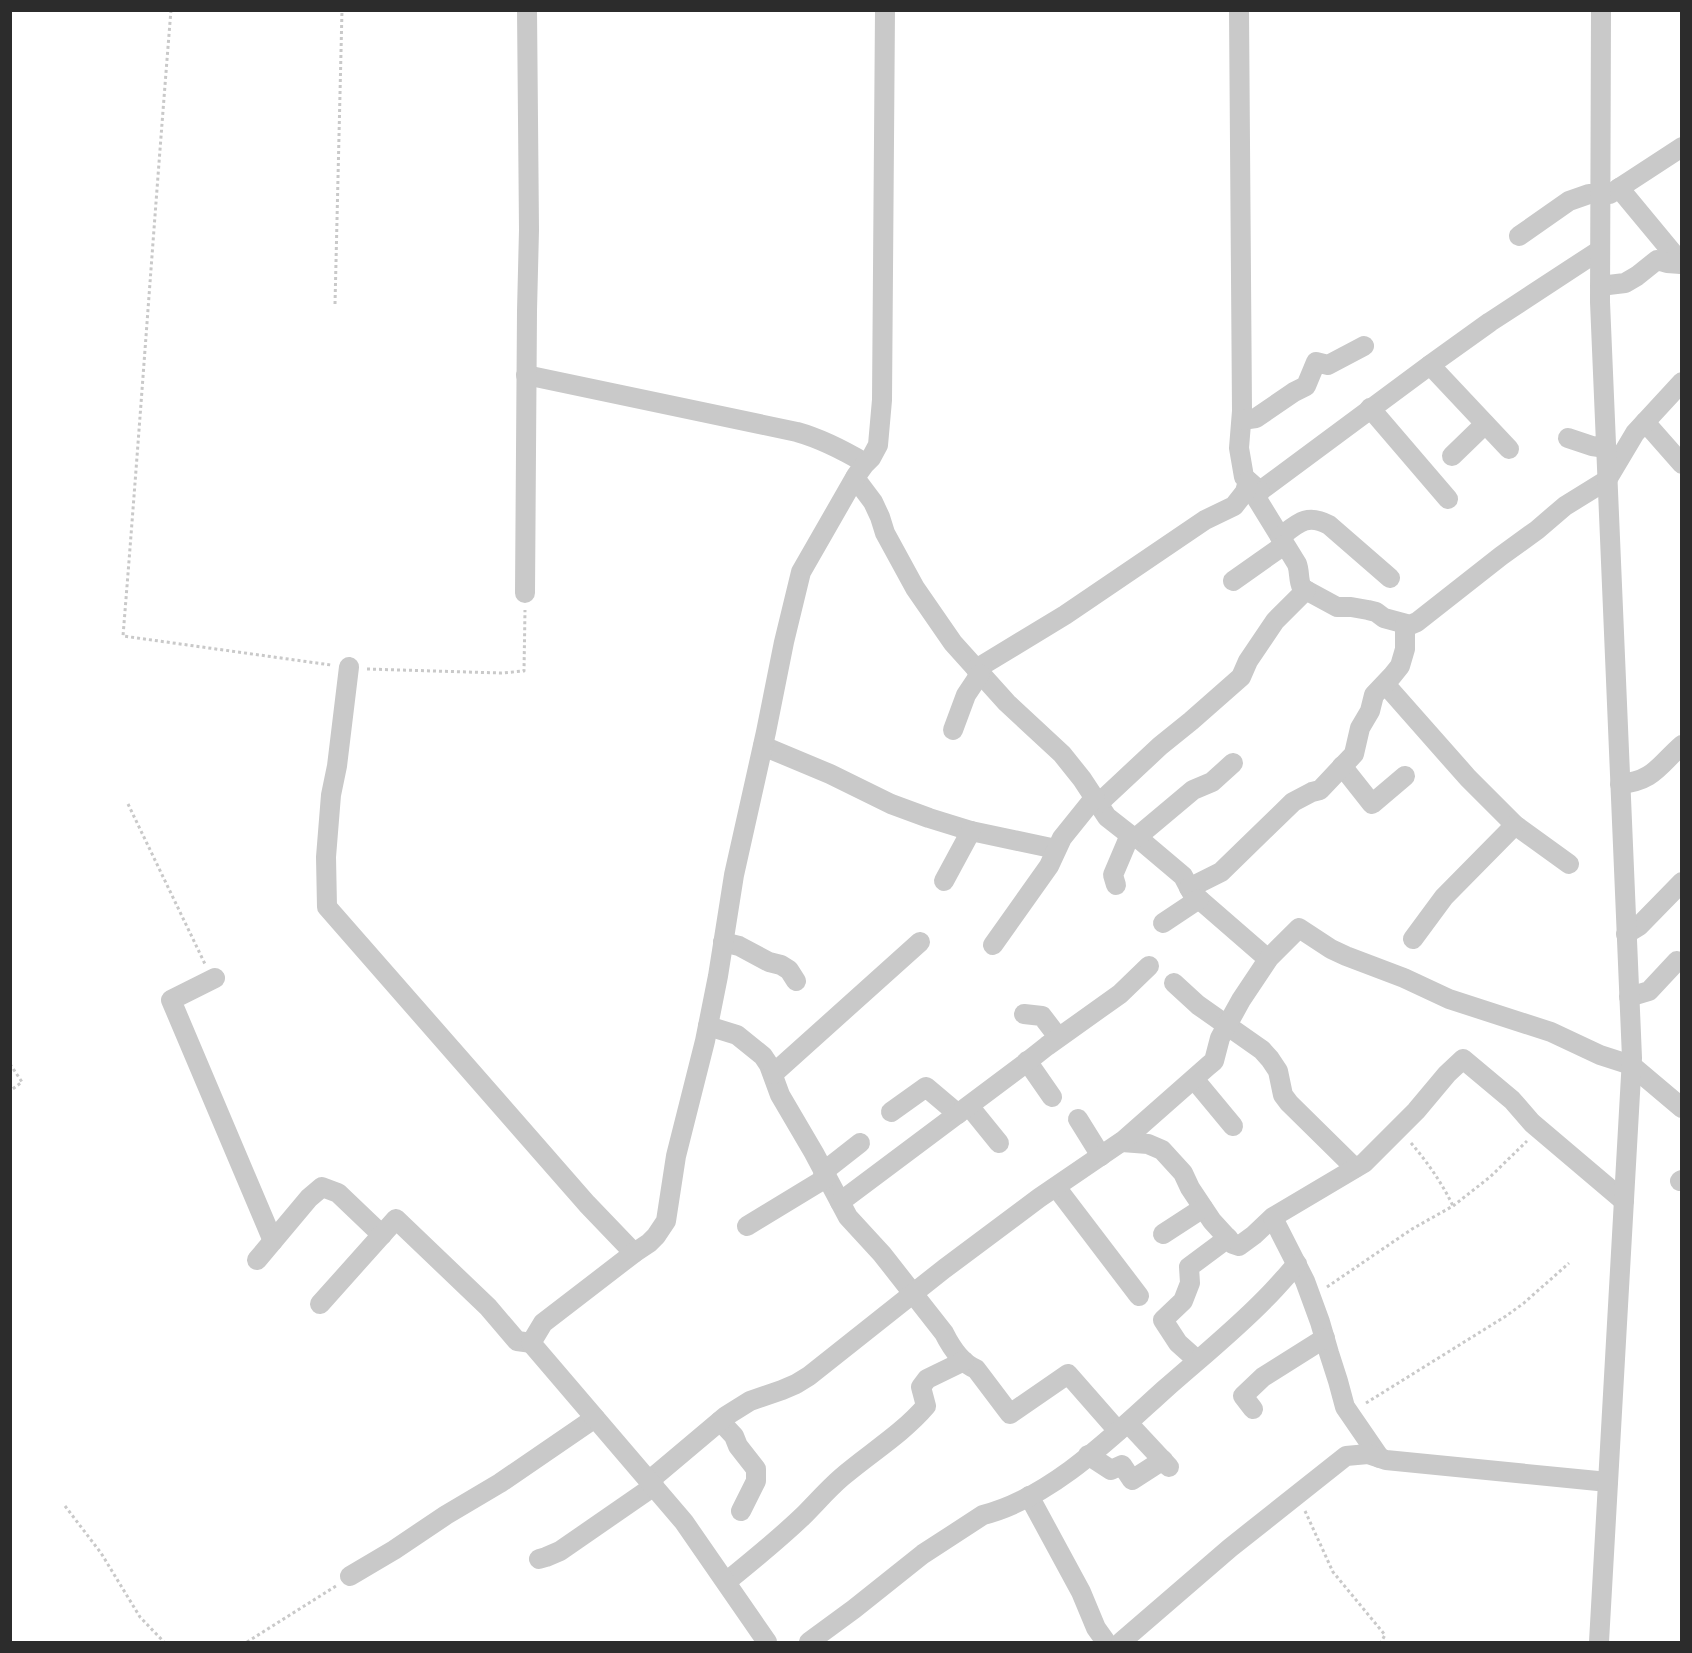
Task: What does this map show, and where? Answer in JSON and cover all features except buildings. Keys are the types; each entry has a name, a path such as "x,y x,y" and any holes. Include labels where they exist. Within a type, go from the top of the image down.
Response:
{"street":[{"path":"525,593 529,230 527,10"},
{"path":"532,1343 543,1323 649,1243 666,1221 676,1156 708,1026 734,875 801,572 860,471 878,445 882,400 885,10"},
{"path":"1239,10 1242,420 1239,448 1244,477 1254,486 1257,500 1297,564 1302,588 1337,607 1368,610 1384,618 1410,625 1417,622 1565,506 1608,480 1635,433 1682,382"},
{"path":"1599,1642 1631,1065 1600,286 1600,250 1610,191 1601,10"},
{"path":"1519,236 1569,201 1589,194 1610,191 1682,147"},
{"path":"1610,191 1681,264"},
{"path":"953,730 978,671 1205,520 1233,506 1245,492 1370,408 1490,322 1600,250"},
{"path":"1600,286 1625,283 1657,260 1681,264"},
{"path":"1242,420 1256,418 1306,386 1316,362 1328,365 1364,346"},
{"path":"1430,365 1509,449"},
{"path":"526,375 797,432 837,447 860,471 885,533 915,588 953,643 1007,704 1062,754 1107,817 1183,876 1194,893 1268,959"},
{"path":"1370,408 1448,499"},
{"path":"1645,422 1682,464"},
{"path":"1452,456 1485,424"},
{"path":"1568,438 1606,448"},
{"path":"1233,581 1282,541 1297,524 1309,518 1318,519 1329,525 1390,578"},
{"path":"993,945 1049,866 1067,831 1097,800 1241,677 1248,661 1275,621 1306,590"},
{"path":"1162,923 1221,872 1293,802 1320,790 1354,754 1360,728 1370,711 1374,695 1400,666 1405,649 1405,624"},
{"path":"349,667 337,766 331,795 326,857 327,907 571,1186 634,1253"},
{"path":"1385,684 1468,778 1515,825 1569,864"},
{"path":"1620,784 1632,783 1653,773 1682,745"},
{"path":"763,746 830,774 891,804 929,818 971,831 1056,849"},
{"path":"1116,885 1113,875 1133,836 1194,789 1212,782 1233,763"},
{"path":"1342,766 1372,804 1405,776"},
{"path":"1413,939 1444,897 1515,825"},
{"path":"944,881 971,831"},
{"path":"1626,934 1639,926 1682,882"},
{"path":"539,1559 560,1551 652,1483 720,1421 750,1401 789,1387 809,1376 944,1269 1122,1142 1214,1061 1220,1038 1241,1000 1268,959 1299,928 1330,949 1404,978 1449,999 1551,1032 1600,1055 1631,1065 1682,1108"},
{"path":"723,942 739,946 769,962 781,965 789,970 796,981"},
{"path":"773,1074 920,942"},
{"path":"1629,997 1649,991 1677,961"},
{"path":"840,1202 1028,1062 1058,1037 1120,994 1149,966"},
{"path":"213,979 171,1000 273,1241"},
{"path":"1174,983 1198,1005 1253,1042 1270,1059 1278,1071 1283,1095 1355,1168"},
{"path":"1024,1014 1042,1016 1058,1037"},
{"path":"708,1026 737,1035 763,1056 773,1074 780,1095 848,1217 882,1254 944,1333 951,1347 968,1366 976,1369 1010,1414 1068,1374 1123,1427 1166,1464 1132,1480 1122,1465 1111,1470 1088,1455"},
{"path":"1122,1142 1148,1143 1162,1150 1183,1173 1212,1221 1233,1244 1239,1246 1273,1218 1364,1163 1416,1111 1447,1074 1463,1059 1512,1100 1539,1130 1624,1201"},
{"path":"1028,1062 1052,1097"},
{"path":"1194,1079 1233,1126"},
{"path":"891,1112 926,1087 964,1110 999,1143"},
{"path":"1078,1119 1101,1156"},
{"path":"747,1227 825,1175 860,1143"},
{"path":"257,1260 314,1193 322,1187 338,1193 382,1235"},
{"path":"1056,1187 1139,1296"},
{"path":"1163,1234 1203,1208"},
{"path":"1273,1218 1297,1264 1311,1298 1345,1407 1380,1458"},
{"path":"320,1304 396,1219 488,1307 517,1341 532,1343 684,1522 767,1642"},
{"path":"1197,1360 1178,1343 1163,1320 1184,1301 1190,1283 1189,1267 1228,1238"},
{"path":"809,1642 923,1554 983,1515 1029,1496 1064,1474 1123,1427 1266,1298 1297,1264"},
{"path":"1253,1409 1243,1396 1263,1377 1325,1338"},
{"path":"726,1582 764,1552 842,1477 920,1414 926,1406 921,1387 927,1379 964,1361"},
{"path":"350,1576 500,1483 595,1418"},
{"path":"720,1421 734,1436 738,1446 756,1469 756,1481 741,1511"},
{"path":"1121,1642 1230,1548 1346,1456 1368,1454 1386,1460 1608,1482"},
{"path":"1029,1496 1082,1592 1096,1628 1106,1642"}],"path":[{"path":"123,636 171,10"},
{"path":"335,304 342,10"},
{"path":"129,804 213,979"},
{"path":"10,1064 22,1082 10,1091"},
{"path":"1398,1128 1425,1159 1454,1206"},
{"path":"1311,1298 1412,1229 1454,1206 1490,1177 1539,1130"},
{"path":"1348,1412 1506,1316 1569,1263"},
{"path":"1297,1496 1333,1572 1386,1635 1381,1642"},
{"path":"65,1506 101,1553 140,1617 164,1642"},
{"path":"247,1642 350,1576"}]}
